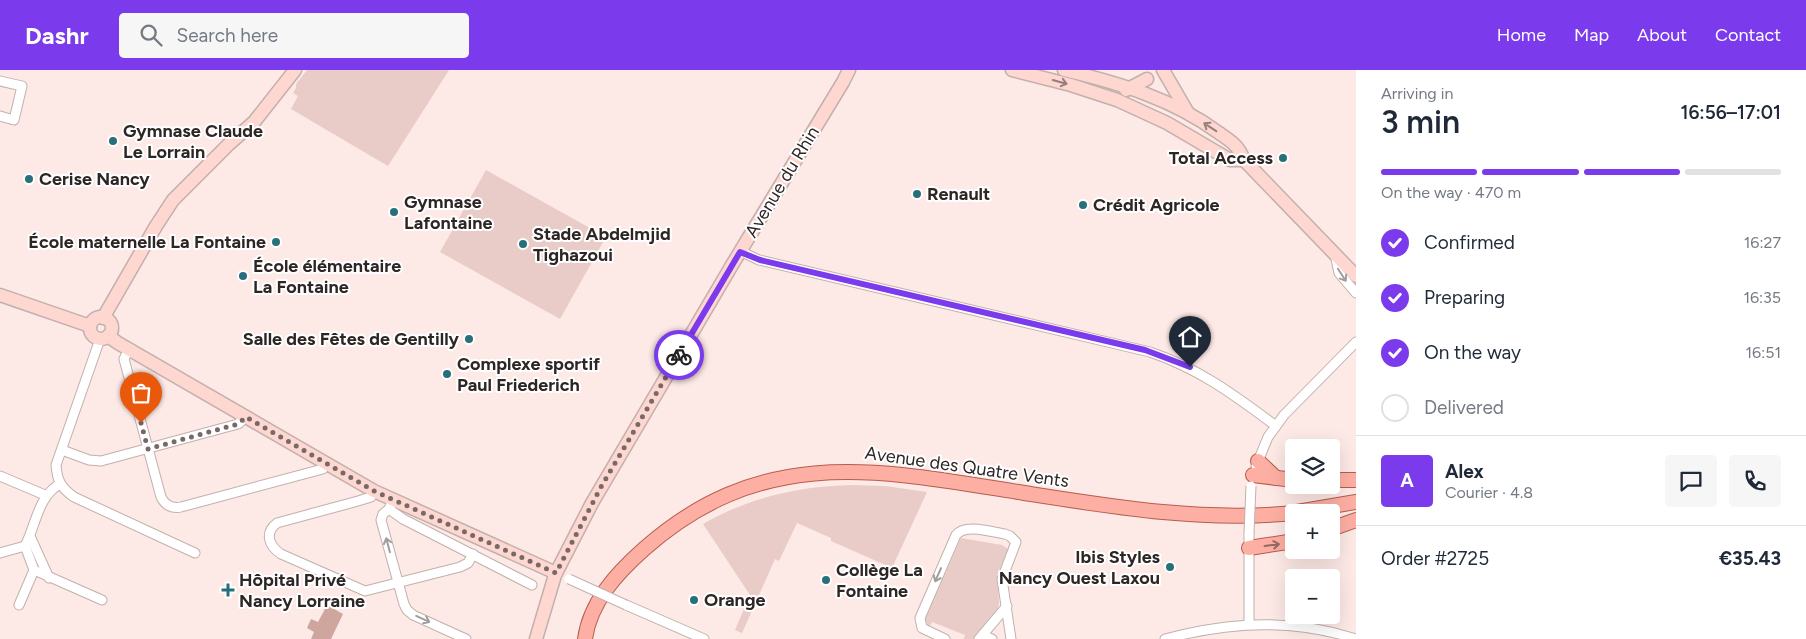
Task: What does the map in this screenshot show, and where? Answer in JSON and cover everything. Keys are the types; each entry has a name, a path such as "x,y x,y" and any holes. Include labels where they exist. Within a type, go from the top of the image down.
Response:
{"main road":[{"path":"103,318 173,200 254,122 295,70"},
{"name":"Avenue du Rhin","path":"536,639 556,573 610,472 849,70"},
{"path":"1012,70 1071,85 1116,100 1167,124 1230,160 1244,160"},
{"path":"1064,70 1145,93 1188,113 1212,127 1240,148 1244,160 1356,276"},
{"path":"1163,70 1188,113"},
{"path":"1116,100 1119,93 1132,88 1149,74"},
{"path":"1149,74 1145,93 1152,108 1167,124"},
{"path":"0,295 90,326 94,336 104,337 129,350 374,491 391,505 556,573"},
{"path":"90,326 95,319 103,318 109,321 111,331 104,337"},
{"path":"1258,461 1276,478"},
{"name":"Avenue des Quatre Vents","path":"585,639 595,607 610,585 640,553 667,530 694,512 725,496 759,484 804,474 843,471 894,474 1096,504 1174,513 1240,516 1285,514"},
{"path":"1252,480 1285,479"},
{"path":"1340,480 1356,480"},
{"name":"Avenue des Quatre Vents","path":"1340,505 1356,502"},
{"path":"1340,526 1356,520"},
{"path":"1249,548 1285,542"}],"street":[{"path":"0,81 22,86 14,120 0,116"},
{"path":"740,252 760,260 1150,352 1200,372 1276,426"},
{"path":"1335,254 1339,273 1356,293"},
{"path":"104,337 56,465 57,477 60,484 74,497 195,553"},
{"path":"1250,624 1249,533 1252,480 1258,461 1268,437 1292,406 1356,342"},
{"path":"129,350 124,358 160,497 168,505 176,508 323,469 326,464"},
{"path":"62,450 94,461 101,461 238,424 246,417"},
{"path":"0,476 46,495"},
{"path":"60,484 46,495 25,546 34,570 48,578 102,600"},
{"path":"374,491 371,496 358,501 276,523 269,533 274,549 281,554 360,590 369,591 460,568 468,563 473,554"},
{"path":"466,639 407,610 398,584 382,520 383,514 391,505 410,523 532,584"},
{"path":"945,639 926,631 921,626 920,618 951,546 959,532 966,528 1006,534 1016,542 1002,579 1011,639"},
{"path":"30,536 48,578"},
{"path":"0,552 25,546"},
{"path":"18,605 34,570"},
{"path":"556,573 704,639"},
{"path":"992,639 981,637 1007,606"},
{"path":"1165,639 1193,632 1250,624 1299,626 1356,639"}],"shaded area":[{"path":"307,70 449,70 388,166 291,109 298,96 293,93 296,84"},
{"name":"Stade Abdelmjid Tighazoui","path":"486,170 606,237 560,319 440,252"},
{"path":"851,485 885,486 927,492 892,568 831,541 831,538 797,523 779,561 775,559 742,633 735,630 750,595 703,524 738,507 774,495 812,488"},
{"path":"961,538 1002,545 1008,549 997,575 998,609 974,639 964,639 965,635 932,622 929,627 925,620"},
{"path":"327,605 343,614 331,639 311,639 314,632 307,628 311,619 318,622"}],"way so far":[{"path":"141,423 148,449 238,424 246,417 374,491 556,573 601,487 679,355"}],"place":[{"name":"Gymnase Claude Le Lorrain","path":"113,141"},
{"name":"Total Access","path":"1283,158"},
{"name":"Cerise Nancy","path":"29,179"},
{"name":"Renault","path":"917,194"},
{"name":"Crédit Agricole","path":"1083,205"},
{"name":"Gymnase Lafontaine","path":"394,212"},
{"name":"École maternelle La Fontaine","path":"276,242"},
{"name":"Stade Abdelmjid Tighazoui","path":"523,244"},
{"name":"École élémentaire La Fontaine","path":"243,276"},
{"name":"Salle des Fêtes de Gentilly","path":"469,339"},
{"name":"Complexe sportif Paul Friederich","path":"447,374"},
{"name":"Ibis Styles Nancy Ouest Laxou","path":"1170,567"},
{"name":"Collège La Fontaine","path":"826,580"},
{"name":"Hôpital Privé Nancy Lorraine","path":"228,590"},
{"name":"Orange","path":"694,600"}],"route":[{"path":"679,355 740,252 760,260 1145,350 1190,367"}]}
